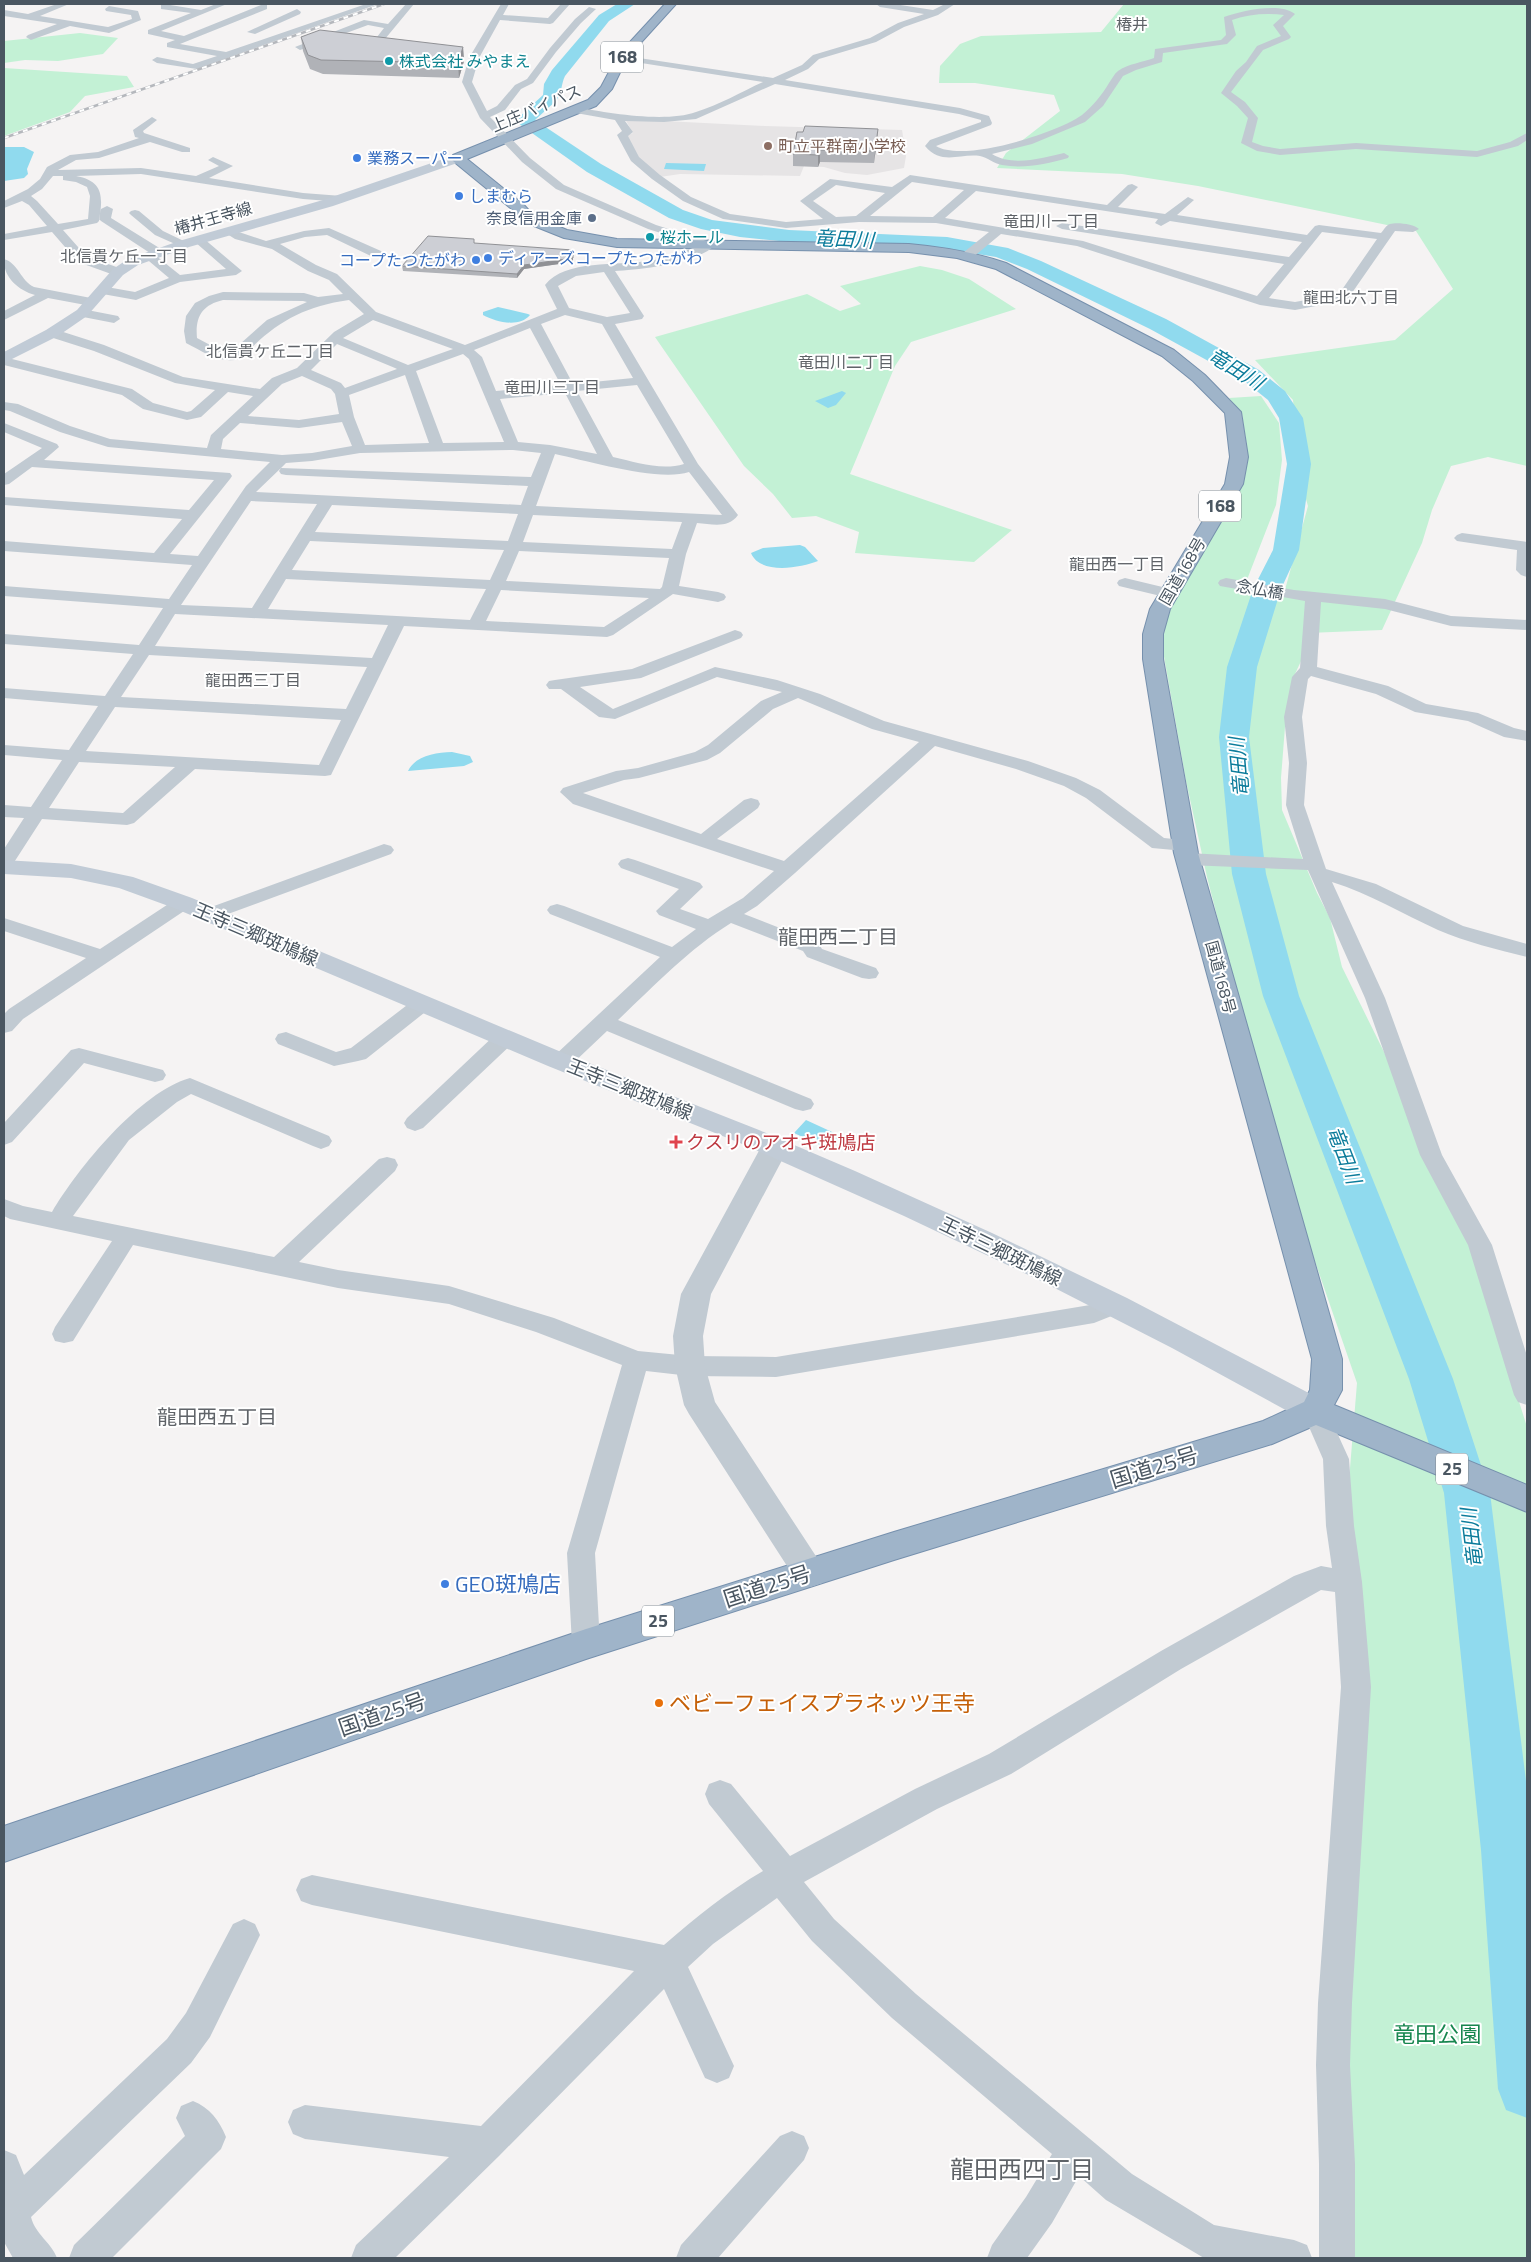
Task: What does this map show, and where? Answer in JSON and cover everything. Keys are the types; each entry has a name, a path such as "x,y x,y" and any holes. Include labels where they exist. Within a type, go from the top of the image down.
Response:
{"highway":[{"name":"上庄バイパス","path":"458,158 592,103 602,95 622,57 671,4"},
{"name":"国道168号","path":"458,158 519,208 529,219 564,234 616,243 850,247 972,253 1001,266 1168,353 1199,378 1233,412 1239,457 1234,484 1160,609 1153,634 1154,659 1190,855 1327,1358 1326,1390 1315,1411"},
{"name":"25","path":"1315,1411 1527,1499"},
{"name":"国道25号","path":"4,1844 586,1644 1272,1431 1315,1411"}],"main road":[{"name":"椿井王寺線","path":"4,359 52,332 87,308 118,272 133,262 184,244 342,199 458,158"},
{"name":"王寺三郷斑鳩線","path":"4,867 71,871 124,882 182,903 561,1062 775,1147 879,1193 1115,1305 1315,1411"}],"street":[{"path":"4,6 9,4"},
{"path":"28,17 65,4"},
{"path":"4,13 109,30 137,20 135,13 105,10 124,4"},
{"path":"184,39 151,32 223,4"},
{"path":"247,4 244,5 335,17"},
{"path":"157,60 194,67 374,4"},
{"path":"380,45 386,33 410,4"},
{"path":"505,4 470,57 467,82 484,116 526,160 560,187 652,227 709,245"},
{"path":"880,4 935,13"},
{"path":"571,112 618,118 687,118 777,80 805,66 816,57 873,40 901,25 935,13 951,4"},
{"path":"484,116 500,108 518,87 530,81 553,50 578,21 592,9 563,6 550,20 498,17"},
{"path":"165,7 201,12"},
{"path":"227,55 170,45 271,8"},
{"path":"622,57 777,80 960,111 985,118 987,123 934,142 930,146 935,152 948,155 983,153 1039,138 1080,121 1091,114 1120,73 1159,60 1158,51 1224,42 1231,35 1227,19 1247,14 1271,12 1291,14 1278,25 1286,37 1260,48 1249,64 1239,73 1226,93 1241,104 1253,118 1246,143 1261,150 1280,152 1356,146 1477,154 1514,144 1527,136"},
{"path":"239,37 306,13"},
{"path":"31,37 85,18"},
{"path":"300,47 367,22 391,27"},
{"path":"322,39 341,42"},
{"path":"221,44 246,48"},
{"path":"618,118 628,132 622,136 635,159 687,199 727,218 786,225 860,219 936,220 996,233 1079,243 1129,260 1196,276 1260,301 1295,306 1343,297 1392,227 1413,229"},
{"path":"152,120 138,130 139,134 186,150"},
{"path":"4,205 24,197 49,175 51,169 74,156 99,155 148,138"},
{"path":"983,153 988,157 1006,163 1023,164 1064,156"},
{"path":"191,194 201,181 228,166 213,160"},
{"path":"49,175 141,171 303,196 342,199"},
{"path":"4,237 93,221 98,200 94,189 82,180 49,175"},
{"path":"159,185 175,177"},
{"path":"860,219 910,178 1308,239"},
{"path":"834,221 806,201 834,181 895,191"},
{"path":"1109,209 1132,187"},
{"path":"936,220 973,188"},
{"path":"24,197 33,203 82,259 118,272"},
{"path":"1129,260 1145,239 1188,200"},
{"path":"950,208 969,212"},
{"path":"107,209 106,219 153,254 177,279"},
{"path":"135,213 159,233 184,244"},
{"path":"1047,224 1145,239 1214,254 1291,261"},
{"path":"1260,301 1318,228 1384,237"},
{"path":"268,244 304,234 329,230 377,254"},
{"path":"230,232 239,237 268,244 333,277 372,316 465,349 475,357 514,446"},
{"path":"972,253 996,233"},
{"path":"101,290 136,296 177,279 236,271 199,240"},
{"path":"564,311 552,286 559,279 570,274 667,261 690,254 709,245"},
{"path":"4,263 9,266 23,286 48,293 114,319"},
{"path":"342,392 465,349 564,311 607,321 638,316 608,269"},
{"path":"4,316 48,293"},
{"path":"318,301 304,297 222,296 213,298 195,310 190,318 191,340 223,357 235,356 271,323 318,301 352,296"},
{"path":"213,452 216,438 277,381 302,371 335,339 353,325 372,316"},
{"path":"247,496 726,520 730,515 692,466 607,321"},
{"path":"534,323 607,459"},
{"path":"52,332 100,348 180,380 263,394"},
{"path":"335,339 411,373 438,448"},
{"path":"4,359 127,392 148,406 187,416 196,414 225,388"},
{"path":"302,371 336,386 342,392 347,417 360,449"},
{"path":"492,396 641,381"},
{"path":"4,406 14,407 65,429 108,443 213,452 276,465 535,482"},
{"path":"236,419 299,424 347,417"},
{"path":"4,427 52,447 4,481"},
{"path":"4,863 171,606 247,496 276,465 360,449 514,446 550,449 659,471 676,471 692,466"},
{"path":"476,625 497,586 527,510 535,482 550,449"},
{"path":"30,463 225,476 158,557"},
{"path":"258,612 327,500"},
{"path":"4,501 193,515"},
{"path":"4,591 258,612 607,632 667,592 691,518"},
{"path":"305,536 678,554"},
{"path":"1462,538 1526,547 1524,570 1527,572"},
{"path":"4,546 202,561"},
{"path":"281,574 497,586 667,592 718,597"},
{"path":"1125,583 1169,593"},
{"name":"念仏橋","path":"1226,583 1313,598 1385,604 1450,621 1527,625"},
{"path":"1313,598 1308,670 1300,677 1293,717 1298,763 1295,784 1296,805 1317,869 1375,998 1431,1155 1480,1245 1527,1395"},
{"path":"4,750 325,771 376,663 399,620"},
{"path":"735,635 635,674 559,685 605,713 615,714 715,672 777,685 869,722 931,740 962,746 1022,764 1070,782 1093,794 1160,844 1190,855 1286,863 1317,869 1374,889 1448,926 1527,951"},
{"path":"4,639 143,650 376,663"},
{"path":"1308,670 1382,690 1421,708 1454,712 1472,717 1510,733 1527,736"},
{"path":"788,869 580,800 569,792 701,756 714,749 767,705 797,692"},
{"path":"4,693 109,702 353,715"},
{"path":"561,1062 676,956 710,927 731,916 750,902 931,740"},
{"path":"4,811 127,819 191,763"},
{"path":"703,841 752,804"},
{"path":"210,914 384,850"},
{"path":"628,864 693,887 666,912 710,927"},
{"path":"8,1016 103,957 182,903"},
{"path":"557,910 676,956"},
{"path":"731,916 810,947 814,953 868,973"},
{"path":"4,924 103,957"},
{"path":"286,1039 334,1059 358,1054 422,1004"},
{"path":"604,1022 803,1104"},
{"path":"415,1123 505,1038"},
{"path":"4,1138 79,1055 155,1076"},
{"path":"58,1222 69,1202 120,1136 169,1097 190,1085 321,1141"},
{"path":"775,1147 696,1294 688,1336 690,1366 700,1405 810,1573"},
{"path":"279,1267 387,1165"},
{"path":"4,1207 18,1213 58,1222 338,1279 449,1295 545,1325 636,1360 690,1366 776,1367 1094,1314 1115,1305"},
{"path":"64,1334 127,1236"},
{"path":"586,1644 581,1553 636,1360"},
{"path":"1315,1411 1336,1459 1340,1526 1348,1582 1356,1687 1334,2003 1333,2065 1337,2164 1337,2258"},
{"path":"369,2258 487,2144 642,1986 702,1933 752,1896 783,1877 926,1799 1000,1764 1171,1660 1304,1584 1321,1578 1348,1582"},
{"path":"720,1794 823,1930 904,2006 1119,2187 1208,2242 1294,2258"},
{"path":"312,1890 669,1962"},
{"path":"12,2211 179,2051 198,2025 244,1936"},
{"path":"669,1962 688,2008 717,2066"},
{"path":"86,2258 209,2137 193,2118"},
{"path":"305,2122 487,2144"},
{"path":"694,2258 792,2148"},
{"path":"1005,2258 1039,2210 1074,2150"},
{"path":"4,2167 14,2227 26,2248 40,2258"}],"shaded area":[{"name":"町立平群南小学校","path":"625,119 902,130 906,156 904,168 867,175 845,173 824,167 804,166 800,176 680,174 660,177 638,159 626,136 633,133"}],"green space":[{"name":"竜田公園","path":"1124,4 1527,4 1527,466 1488,457 1451,466 1432,510 1422,543 1382,630 1308,633 1308,646 1295,674 1285,727 1281,778 1282,810 1317,893 1330,918 1342,967 1387,1058 1470,1247 1527,1427 1527,2258 1349,2258 1353,2133 1346,2033 1349,1514 1350,1468 1357,1383 1310,1247 1256,1068 1207,877 1186,781 1163,651 1165,620 1178,590 1236,498 1242,478 1247,447 1242,414 1229,398 1261,396 1279,423 1282,460 1276,505 1243,590 1283,597 1308,506 1300,479 1293,400 1255,360 1395,340 1453,289 1416,231 1198,186 1122,174 997,168 1006,153 1060,111 1054,95 975,83 939,83 940,66 960,44 981,36 1101,32"},
{"path":"80,33 118,38 103,54 58,61 25,60 4,63 4,41"},
{"path":"4,68 127,76 134,87 85,96 70,112 4,136"},
{"path":"920,266 942,270 969,279 1016,309 911,342 895,366 850,474 1012,530 974,562 855,553 859,532 816,516 792,518 773,494 744,466 655,337 807,294 840,311 861,304 840,286"}],"water":[{"path":"4,147 24,147 34,152 27,169 28,174 24,178 4,181"},
{"path":"666,163 706,164 704,171 664,169"},
{"path":"498,307 530,315 514,323 501,322 483,315 483,312"},
{"path":"842,391 846,393 836,405 828,408 815,401"},
{"path":"800,545 805,547 818,561 801,566 771,567 763,565 751,553 763,548"},
{"path":"452,752 470,756 473,762 464,766 408,771 421,758 433,754"},
{"path":"806,1120 843,1137 831,1150 794,1133"}],"building":[{"path":"320,30 463,47 458,63 321,60 308,55 301,37"},
{"path":"805,126 878,129 875,151 820,150 818,155 793,154 797,132 803,132"},
{"name":"ディアーズコープたつたがわ","path":"428,236 474,239 474,243 573,250 573,258 524,265 517,274 402,266"}],"waterway":[{"name":"竜田川","path":"627,4 604,18 558,74 552,84 551,96 524,121 594,168 676,214 708,225 740,231 789,236 947,243 1001,252 1034,265 1158,324 1251,375 1277,396 1291,418 1299,464 1286,550 1267,589 1242,667 1234,737 1249,874 1281,996 1431,1379 1467,1493 1508,1850 1527,2089"}],"railway":[{"path":"4,138 384,4"}],"place":[{"name":"株式会社 みやまえ","path":"389,61"},
{"name":"町立平群南小学校","path":"768,146"},
{"name":"業務スーパー","path":"357,158"},
{"name":"しまむら","path":"459,196"},
{"name":"奈良信用金庫","path":"592,218"},
{"name":"桜ホール","path":"650,237"},
{"name":"ディアーズコープたつたがわ","path":"488,258"},
{"name":"コープたつたがわ","path":"476,260"},
{"name":"クスリのアオキ斑鳩店","path":"676,1142"},
{"name":"GEO斑鳩店","path":"445,1584"},
{"name":"ベビーフェイスプラネッツ王寺","path":"659,1703"}],"district":[{"name":"椿井","path":"1132,24"},
{"name":"竜田川一丁目","path":"1051,221"},
{"name":"北信貴ケ丘一丁目","path":"124,256"},
{"name":"龍田北六丁目","path":"1351,297"},
{"name":"北信貴ケ丘二丁目","path":"270,351"},
{"name":"竜田川二丁目","path":"846,362"},
{"name":"竜田川三丁目","path":"552,387"},
{"name":"龍田西一丁目","path":"1117,564"},
{"name":"龍田西三丁目","path":"253,680"},
{"name":"龍田西二丁目","path":"838,937"},
{"name":"龍田西五丁目","path":"217,1417"},
{"name":"龍田西四丁目","path":"1022,2170"}]}
